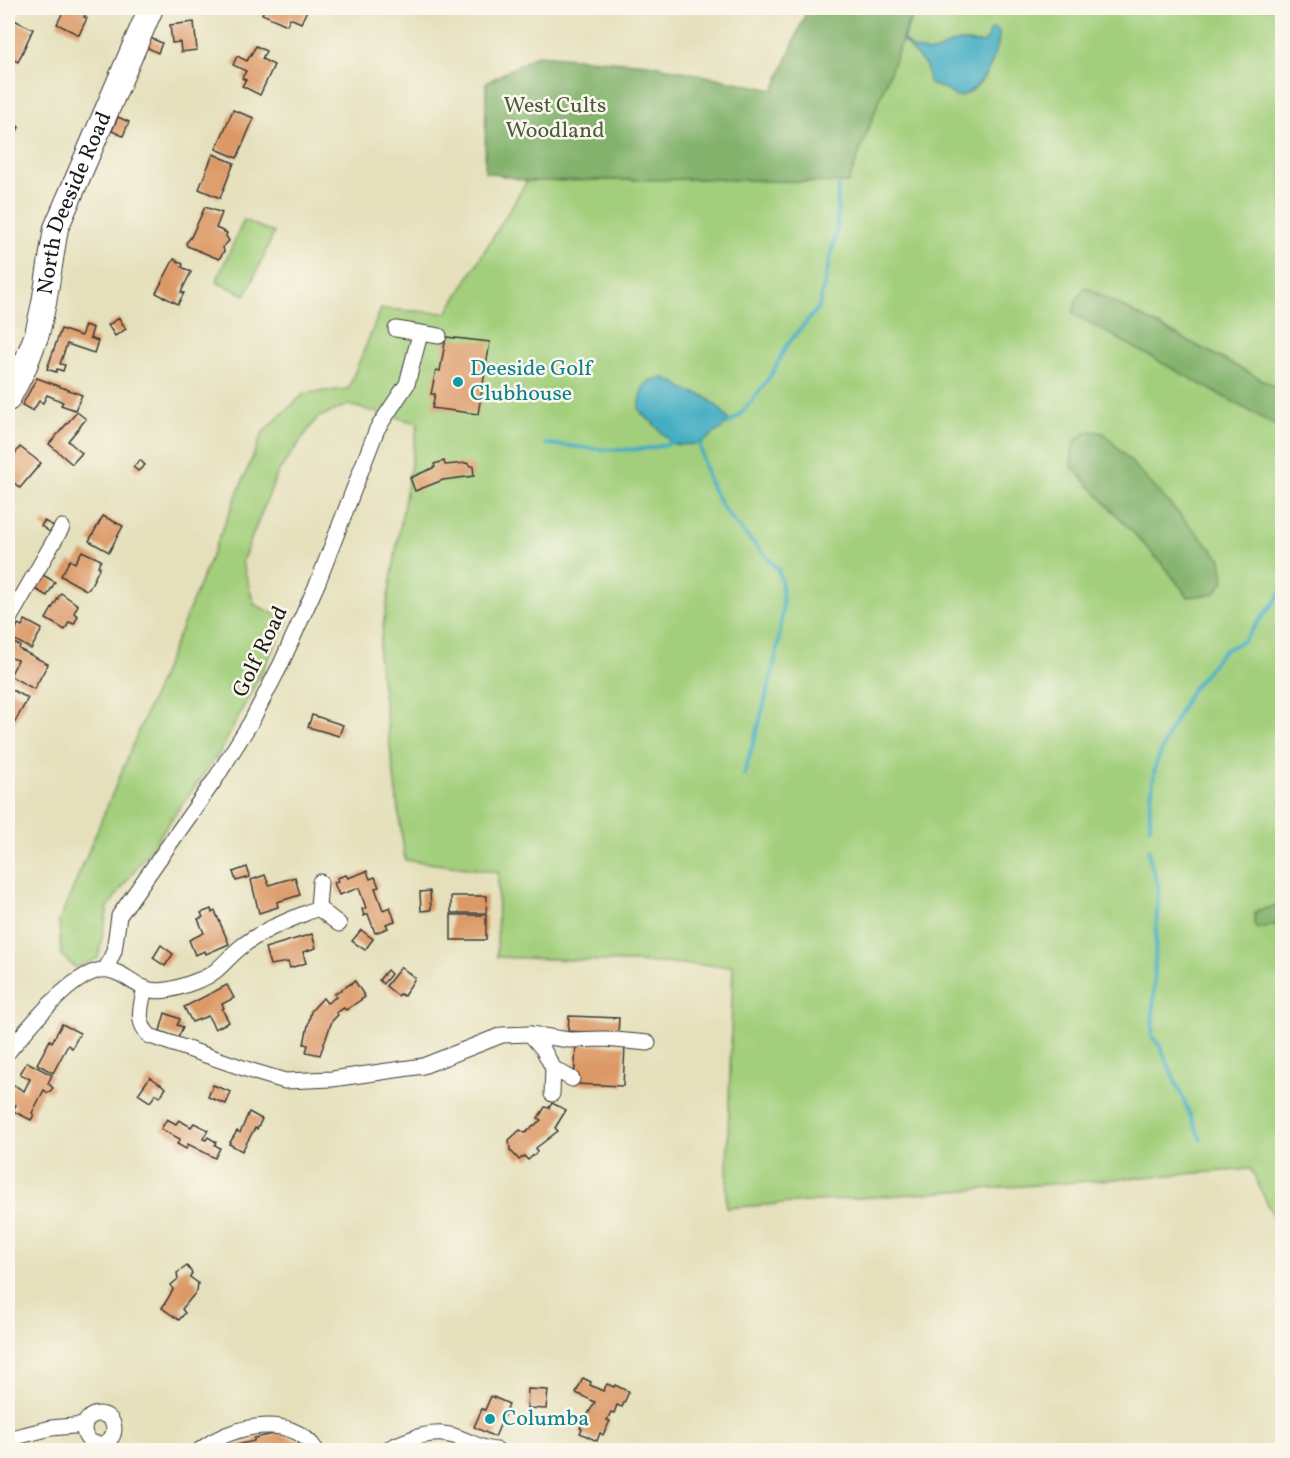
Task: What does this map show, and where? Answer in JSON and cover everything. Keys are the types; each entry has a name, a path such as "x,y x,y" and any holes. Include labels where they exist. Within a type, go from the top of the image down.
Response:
{"main road":[{"name":"North Deeside Road","path":"8,399 16,365 36,334 44,303 56,228 151,8"}],"street":[{"path":"396,329 439,336"},
{"name":"Golf Road","path":"106,969 114,951 119,915 214,781 251,722 280,666 318,582 377,429 407,384 420,334"},
{"path":"8,621 62,527"},
{"path":"318,908 320,882"},
{"path":"8,1052 64,990 86,975 106,969 123,974 145,988 158,991 173,988 205,978 219,969 241,947 262,933 318,908"},
{"path":"318,908 339,924"},
{"path":"145,988 140,1019 141,1026 150,1036 285,1081 366,1075 423,1066 502,1035 530,1034 569,1040 605,1039 648,1043"},
{"path":"530,1034 543,1049 553,1068 552,1094"},
{"path":"553,1068 572,1079"},
{"path":"8,1439 51,1428 84,1425 93,1415 103,1414 110,1419 114,1427 112,1437 99,1447 87,1439 84,1425"},
{"path":"200,1450 220,1436 233,1431 280,1427 302,1434 316,1450"},
{"path":"385,1450 411,1439 442,1434 456,1436 486,1450 497,1450"}],"green space":[{"name":"West Cults Woodland","path":"808,8 914,8 848,183 707,179 527,181 485,172 486,83 537,55 648,64 774,90"},
{"path":"914,8 1282,8 1282,1235 1251,1169 726,1208 733,966 497,957 498,872 405,860 378,655 418,423 348,405 317,418 278,472 242,562 254,604 288,621 220,752 108,907 98,958 76,968 61,955 59,922 263,432 305,393 348,389 381,309 447,313 527,181 707,179 848,183"},
{"path":"244,220 274,233 246,295 216,282"},
{"path":"1085,287 1282,390 1282,429 1073,314 1077,299"},
{"path":"1090,431 1104,433 1221,559 1224,581 1214,594 1188,597 1165,567 1071,466 1074,444"},
{"path":"1282,905 1282,923 1257,929 1254,923 1255,913 1258,910"}],"water":[{"path":"914,8 916,8 903,39 913,49 932,52 955,42 985,42 991,30 994,28 999,31 992,61 981,81 973,89 956,97 929,82 926,66 902,40"},
{"path":"665,378 688,391 707,398 723,412 729,423 700,444 671,443 639,409 642,390 646,384 651,380"}],"building":[{"path":"58,8 89,8 79,35 57,24 64,10"},
{"path":"265,8 308,8 301,23 290,18 287,25 262,14"},
{"path":"12,19 33,29 18,62 8,57 8,28"},
{"path":"194,22 197,50 181,52 180,42 172,43 170,25"},
{"path":"150,38 162,43 158,53 146,47"},
{"path":"256,46 266,51 262,59 274,65 260,95 242,86 246,80 242,78 246,71 233,65 237,56 247,61"},
{"path":"233,110 254,118 237,158 216,149"},
{"path":"118,117 129,122 123,136 112,131"},
{"path":"8,121 19,127 8,148"},
{"path":"213,154 234,163 220,198 199,189"},
{"path":"205,207 222,213 216,228 227,233 229,241 223,247 224,251 219,259 187,246 186,243"},
{"path":"174,259 191,272 178,304 156,293"},
{"path":"119,318 126,329 115,336 108,325"},
{"path":"85,325 93,328 90,338 98,341 94,353 67,344 60,364 65,365 63,371 57,369 56,372 47,369 61,329 81,336"},
{"name":"Deeside Golf Clubhouse","path":"446,337 490,342 478,414 432,408 435,394 431,394 436,370 440,371"},
{"path":"37,378 82,395 75,410 61,405 63,402 47,395 43,403 39,401 33,411 22,405"},
{"path":"77,412 86,419 68,441 82,453 72,464 49,444"},
{"path":"20,447 41,463 20,488 8,478 8,463"},
{"path":"140,460 145,465 138,471 133,467"},
{"path":"444,461 445,465 467,463 473,466 474,476 443,480 415,491 410,478"},
{"path":"103,516 123,526 109,552 89,541"},
{"path":"44,521 54,526 50,532 41,526"},
{"path":"82,551 101,560 89,589 86,590 61,576 70,560 75,563"},
{"path":"43,575 55,582 47,596 35,589"},
{"path":"61,593 78,605 74,613 78,616 74,624 69,622 65,630 46,619"},
{"path":"25,620 42,629 31,649 13,639 18,624 22,626"},
{"path":"8,640 20,646 19,649 48,664 34,689 10,676 18,660 8,657"},
{"path":"8,688 28,698 15,722 8,718"},
{"path":"312,715 343,725 339,736 308,727"},
{"path":"247,867 250,877 236,881 233,872"},
{"path":"367,871 370,879 375,877 379,887 375,888 383,910 390,907 395,921 386,924 388,928 375,933 368,914 364,916 362,909 366,908 359,888 339,895 334,883 338,882 337,878 346,875 348,878"},
{"path":"265,875 269,885 295,877 300,895 277,902 278,907 259,913 251,880"},
{"path":"430,891 431,910 421,911 420,892"},
{"path":"451,896 487,896 486,913 451,913"},
{"path":"211,909 212,913 215,911 229,944 206,954 205,951 195,955 189,940 204,933 198,919 203,917 201,913"},
{"path":"451,915 486,915 486,940 451,940"},
{"path":"361,930 373,939 365,950 352,941"},
{"path":"312,934 316,948 303,952 306,963 290,968 288,962 270,965 265,948"},
{"path":"161,945 173,954 165,966 153,958"},
{"path":"401,967 415,978 404,996 400,994 398,996 386,986"},
{"path":"387,970 391,974 383,984 379,980"},
{"path":"355,981 365,997 346,1010 344,1008 336,1013 338,1015 332,1021 320,1055 306,1052 308,1045 304,1044 311,1011 323,998 327,1003 336,997 334,994"},
{"path":"227,985 234,998 222,1004 224,1008 222,1009 229,1022 215,1029 208,1016 192,1022 184,1007"},
{"path":"165,1013 180,1019 177,1025 183,1027 178,1038 160,1031"},
{"path":"569,1016 619,1018 618,1034 568,1031"},
{"path":"62,1024 80,1033 72,1048 68,1045 53,1073 37,1064"},
{"path":"576,1044 625,1046 623,1086 574,1084"},
{"path":"27,1062 52,1075 48,1083 53,1088 48,1093 44,1090 32,1113 34,1115 31,1120 13,1111 16,1105 8,1101 14,1085 24,1091 30,1079 20,1074"},
{"path":"150,1077 166,1088 160,1097 156,1094 150,1102 138,1094"},
{"path":"213,1085 231,1092 226,1104 208,1097"},
{"path":"552,1103 566,1110 555,1128 558,1131 536,1148 537,1152 528,1160 524,1156 519,1160 510,1150 509,1140 520,1130 525,1133 541,1120 538,1118 545,1107 549,1108"},
{"path":"249,1112 262,1119 242,1151 229,1144 237,1131 240,1133"},
{"path":"167,1119 176,1124 179,1120 191,1127 194,1123 208,1130 203,1139 206,1140 208,1137 220,1148 215,1158 188,1144 186,1149 177,1144 180,1139 161,1129"},
{"path":"187,1266 192,1273 190,1277 198,1283 197,1291 182,1309 185,1313 179,1320 162,1308 173,1290 171,1285 178,1279 177,1273"},
{"path":"583,1378 591,1382 590,1385 603,1391 607,1384 629,1392 622,1407 617,1405 614,1413 611,1412 607,1420 610,1421 603,1435 600,1433 597,1441 580,1433 582,1429 580,1428 595,1402 576,1393"},
{"path":"528,1389 548,1390 546,1409 527,1408"},
{"name":"Columba","path":"491,1396 509,1404 495,1437 474,1427"},
{"path":"279,1433 297,1440 303,1450 230,1450 228,1447 254,1441 254,1438"}],"waterway":[{"path":"729,423 739,416 762,388 786,346 819,307 837,228 838,187"},
{"path":"546,444 626,450 657,447 671,443"},
{"path":"700,444 704,466 718,500 738,527 778,569 782,589 782,614 773,671 744,775"},
{"path":"1150,828 1155,767 1170,730 1190,692 1222,652 1244,640 1282,592"},
{"path":"1149,849 1158,886 1152,1037 1160,1046 1201,1140"}],"place":[{"name":"Deeside Golf Clubhouse","path":"458,382"},
{"name":"Columba","path":"490,1419"}]}
